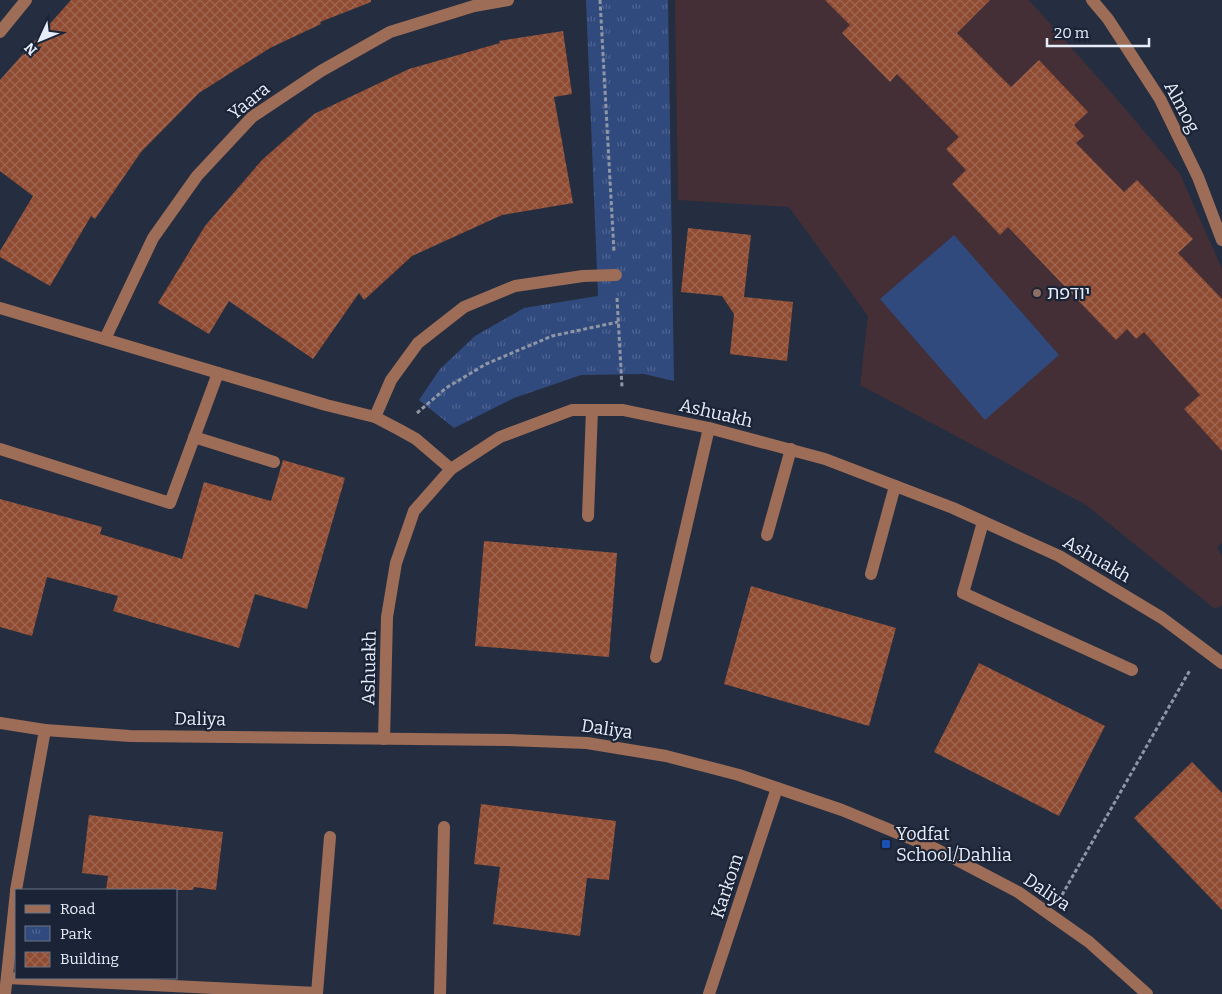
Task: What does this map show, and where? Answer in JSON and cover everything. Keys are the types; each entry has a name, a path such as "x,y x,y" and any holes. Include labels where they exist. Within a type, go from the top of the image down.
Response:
{"street":[{"path":"0,32 26,0"},
{"name":"Yaara","path":"105,339 154,238 197,176 252,117 321,70 390,32 474,6 508,0"},
{"name":"Almog","path":"1092,0 1108,19 1160,99 1198,177 1222,240"},
{"path":"375,417 391,380 418,343 464,307 515,286 583,276 616,275"},
{"path":"0,308 326,405 375,417 416,439 451,469"},
{"path":"0,449 170,503 218,373"},
{"name":"Ashuakh","path":"384,739 387,617 396,563 414,511 451,469 500,437 572,410 623,410 709,428 826,459 953,508 1060,556 1162,618 1222,662"},
{"path":"588,516 592,410"},
{"path":"656,657 709,428"},
{"path":"194,437 274,462"},
{"path":"768,534 791,450"},
{"path":"871,574 895,486"},
{"path":"983,522 963,593 1132,670"},
{"name":"Daliya","path":"0,723 46,730 130,736 508,740 587,743 666,756 739,775 842,810 936,849 1018,892 1088,942 1146,994"},
{"path":"16,889 46,730"},
{"name":"Karkom","path":"709,994 777,788"},
{"path":"440,994 444,827"},
{"path":"28,979 318,992 330,836"},
{"path":"5,994 15,900"},
{"path":"6,978 15,978"}],"path":[{"path":"600,0 623,410"},
{"path":"398,429 446,388 486,364 552,336 618,322"},
{"path":"1050,915 1203,648"}],"shaded area":[{"name":"יודפת","path":"675,0 1029,0 1123,106 1180,174 1222,269 1222,543 1217,547 1222,557 1222,605 1215,609 1086,505 860,385 868,316 789,207 678,200"}],"green space":[{"path":"586,0 668,0 674,381 644,374 581,375 514,398 454,428 419,400 440,369 475,336 524,308 598,296"},
{"path":"954,235 1059,355 985,420 880,299"}],"building":[{"path":"71,0 371,0 371,2 320,22 321,24 270,48 199,93 141,152 95,219 91,216 50,286 0,257 0,251 33,196 0,171 0,80"},
{"path":"825,0 990,0 957,33 1011,87 1039,60 1088,112 1074,125 1084,136 1076,143 1124,192 1137,180 1193,239 1178,253 1222,299 1222,451 1184,409 1200,395 1144,332 1136,339 1127,329 1116,340 1008,227 1000,235 952,184 966,170 946,149 959,137 897,74 890,82 842,33 850,25"},
{"path":"563,31 572,94 554,97 573,203 502,215 412,256 364,300 359,293 313,359 229,301 209,334 158,303 205,226 262,160 314,114 409,69 500,43 499,41"},
{"path":"688,228 751,235 744,297 793,302 787,361 730,354 734,314 722,296 681,292"},
{"path":"283,460 345,478 307,609 255,594 239,648 113,611 118,596 47,577 32,636 0,627 0,499 102,527 100,534 182,559 204,482 271,501"},
{"path":"484,541 617,553 609,657 475,646"},
{"path":"751,586 896,628 869,726 724,684"},
{"path":"979,663 1105,726 1059,816 934,752"},
{"path":"1192,762 1222,793 1222,910 1134,818"},
{"path":"481,804 616,821 609,880 587,878 580,936 493,924 500,867 474,864"},
{"path":"89,815 223,832 216,890 194,887 193,890 106,889 108,876 82,873"}],"place":[{"name":"יודפת","path":"1037,293"},
{"name":"Yodfat School/Dahlia","path":"886,844"}]}
